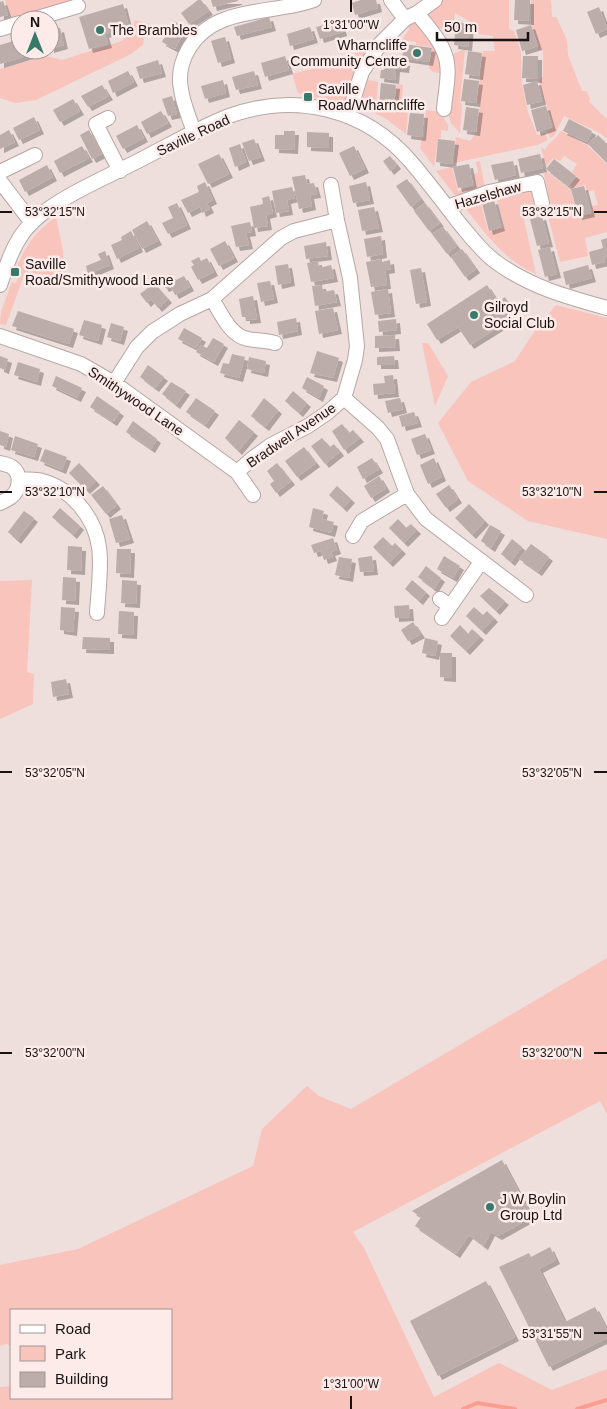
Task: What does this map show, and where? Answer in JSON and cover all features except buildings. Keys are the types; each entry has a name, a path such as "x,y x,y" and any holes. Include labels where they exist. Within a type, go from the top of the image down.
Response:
{"street":[{"path":"194,133 181,89 180,76 186,53 201,33 211,25 227,18 296,6 314,0"},
{"path":"391,0 441,44 446,56 447,70 444,109"},
{"path":"348,116 362,72 380,44 411,16 435,0"},
{"path":"60,11 78,6"},
{"name":"Saville Road","path":"0,285 17,243 32,223 53,206 229,116 268,106 292,105 323,109 348,116 371,126 391,140 420,173 476,244 495,261 530,283 564,297 607,308"},
{"path":"108,118 96,124 120,171"},
{"path":"0,172 35,155"},
{"path":"0,181 32,223"},
{"name":"Hazelshaw","path":"447,207 489,192 537,182 542,203"},
{"name":"Bradwell Avenue","path":"237,472 271,445 308,426 344,398 356,360 357,346 350,278 336,220 331,185"},
{"path":"114,383 137,347 152,332 180,314 212,299 281,238 294,231 336,220"},
{"path":"212,299 229,326 236,333 246,339 268,338"},
{"name":"Smithywood Lane","path":"0,336 81,364 114,383 237,472 253,495"},
{"path":"344,398 378,428 387,439 407,494 426,519 481,562 517,582 526,595"},
{"path":"0,463 12,467 18,474 19,479 18,488 13,496 0,502"},
{"path":"19,479 42,481 60,488 75,500 88,515 96,531 100,550 97,613"},
{"path":"353,536 358,519 407,494"},
{"path":"442,618 445,603 481,562"}],"green space":[{"path":"5,0 76,0 40,10 10,10 10,15"},
{"path":"442,0 509,0 509,29 514,31 521,52 522,85 528,112 537,135 545,133 548,140 537,145 454,163 456,137 470,141 477,132 480,104 477,103 483,51 495,51 493,36 471,33 471,22 455,13 452,31 435,28 426,17 427,12"},
{"path":"531,0 551,0 552,17 556,17 567,40 568,55 582,91 586,91 590,98 589,102 607,119 607,139 600,133 564,116 554,136 550,138 547,131 554,127 544,102 539,80 543,76 543,51 539,50 531,23"},
{"path":"135,20 151,24 144,38 143,45 131,54 36,100 15,103 0,98 0,69 32,60 62,60 122,41 133,27"},
{"path":"416,20 437,49 444,74 433,72 429,68 432,47 416,45 416,42 402,40 409,29 408,24"},
{"path":"378,35 379,37 347,99 342,104 298,93 292,74 347,60"},
{"path":"465,49 460,101 462,106 460,133 451,123 448,113 451,55"},
{"path":"368,80 378,82 376,106 394,109 397,84 403,85 401,108 404,112 408,112 406,134 385,118 364,108 361,103"},
{"path":"426,110 440,112 448,125 448,131 441,130 441,138 438,138 434,167 420,148 422,138 424,138"},
{"path":"561,131 587,145 607,164 607,232 585,238 588,256 560,262 546,208 551,207 544,174 546,171 571,190 577,217 592,213 591,206 598,205 594,190 587,192 585,185 573,188 570,185 577,176 572,172 577,164 564,156 560,161 553,158 546,167 541,147 545,150"},
{"path":"480,161 485,188 457,198 436,171 452,167 458,191 475,186 473,174 478,173 476,162"},
{"path":"530,188 535,210 544,208 546,214 531,218 523,215 536,274 514,262 505,254 463,205 480,200 488,231 504,228 496,195"},
{"path":"56,217 63,251 64,277 25,272 6,325 0,324 1,312 12,282 16,283 20,272 16,270 23,254 36,234"},
{"path":"556,305 607,318 607,539 528,521 468,481 438,423 471,382 515,361 534,332"},
{"path":"422,343 428,343 448,376 435,406"},
{"path":"32,580 27,672 34,674 33,704 0,719 0,581"},
{"path":"607,958 607,1114 600,1101 353,1232 364,1248 434,1397 499,1363 552,1390 607,1369 607,1409 0,1409 0,1387 10,1386 10,1399 172,1399 172,1309 10,1309 10,1346 7,1344 0,1346 0,1265 78,1249 253,1166 262,1129 307,1086 319,1096 351,1109"}],"waterway":[{"path":"577,1409 607,1400"},
{"path":"463,1409 477,1403 515,1409"}],"place":[{"name":"The Brambles","path":"100,30"},
{"name":"Wharncliffe Community Centre","path":"417,53"},
{"name":"Saville Road/Wharncliffe","path":"308,97"},
{"name":"Saville Road/Smithywood Lane","path":"15,272"},
{"name":"Gilroyd Social Club","path":"474,315"},
{"name":"J W Boylin Group Ltd","path":"490,1207"}]}
